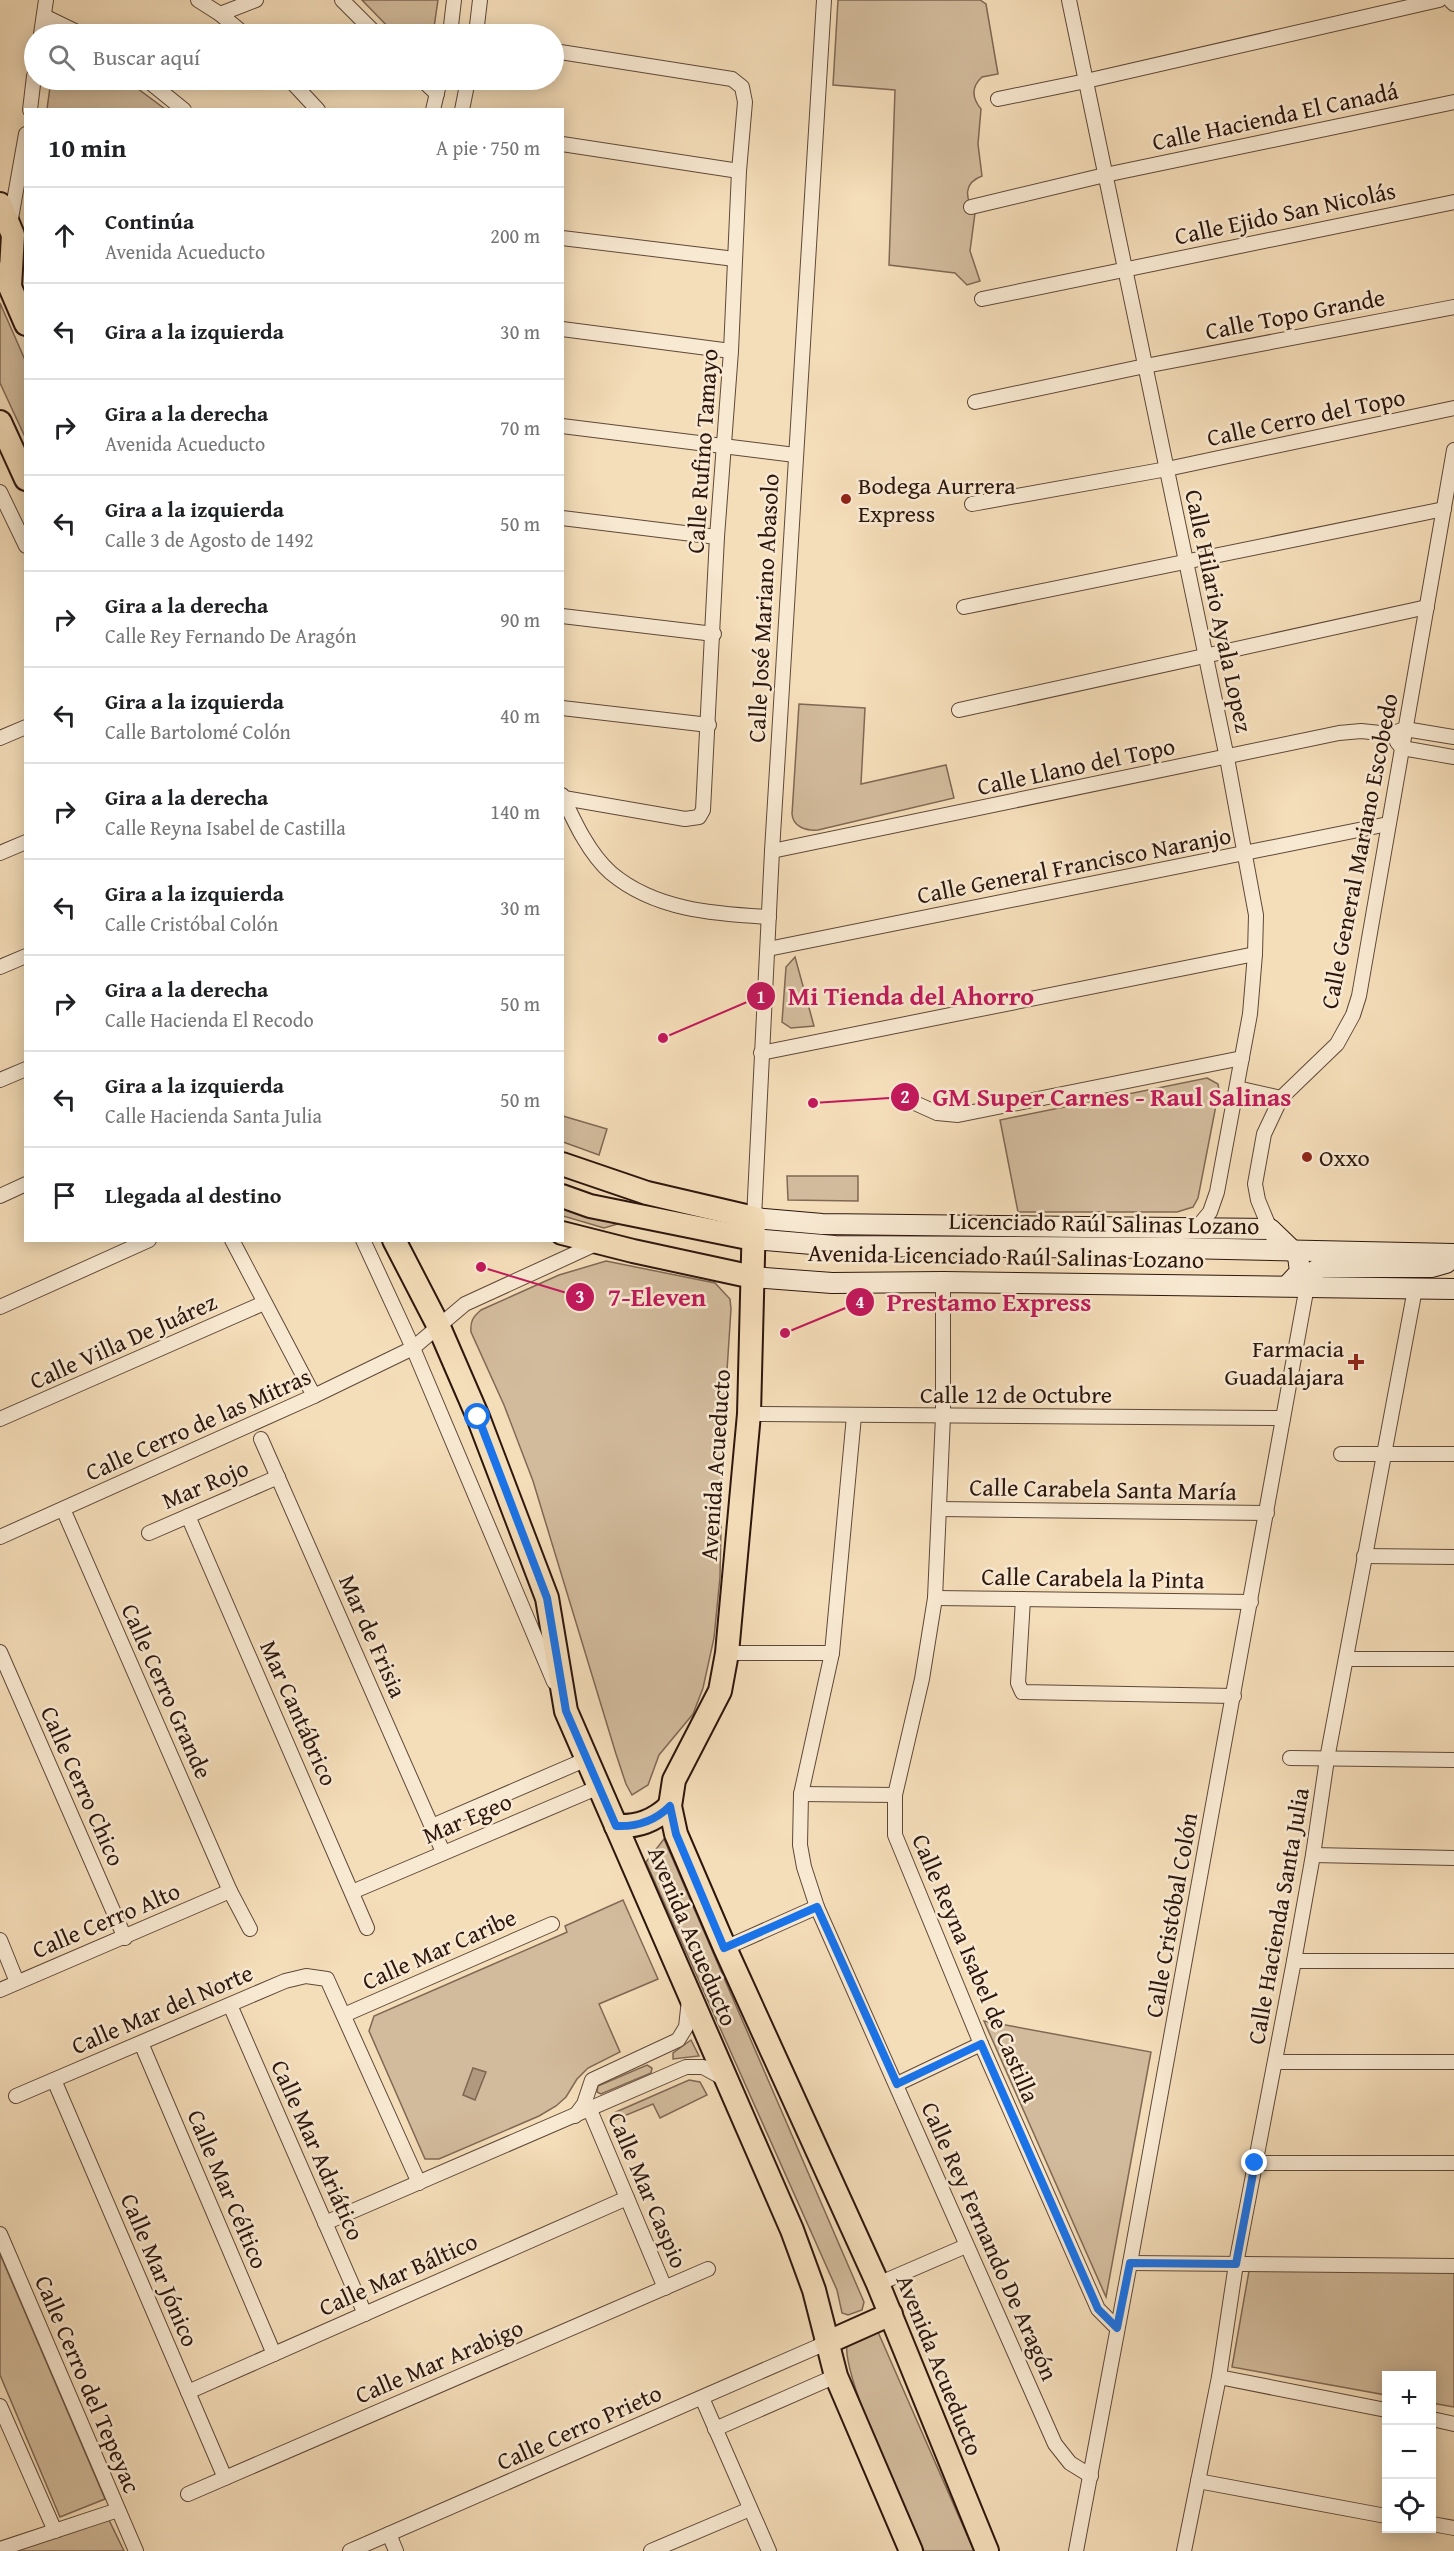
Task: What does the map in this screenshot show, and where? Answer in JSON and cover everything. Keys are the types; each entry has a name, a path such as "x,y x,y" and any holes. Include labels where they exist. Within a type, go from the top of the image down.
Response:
{"main road":[{"path":"0,204 5,231 14,235 10,286"},
{"path":"0,264 24,319"},
{"path":"0,422 24,475"},
{"path":"564,1165 753,1229"},
{"path":"564,1198 590,1206 701,1229 753,1229 822,1224 1270,1229 1294,1250 1300,1261 1297,1286"},
{"path":"598,1243 624,1229 635,1227 680,1235 695,1233 701,1229"},
{"name":"Licenciado Raúl Salinas Lozano","path":"753,1229 835,1246 1294,1250 1454,1254"},
{"name":"Avenida Acueducto","path":"753,1229 749,1414 727,1653 720,1691 674,1780 670,1806 676,1834 724,1948 878,2284 987,2551"},
{"name":"Avenida Licenciado Raúl Salinas Lozano","path":"564,1234 753,1276 832,1283 943,1282 1454,1288"},
{"name":"Avenida Acueducto","path":"395,1242 439,1327 478,1417 547,1598 566,1711 793,2232 814,2290 836,2376 911,2551"},
{"path":"1297,1286 1311,1273 1321,1268 1432,1267 1446,1263 1454,1254"},
{"path":"616,1826 640,1825 660,1816 670,1806"},
{"path":"629,1856 634,1846 647,1834 665,1831 676,1834"},
{"path":"826,2343 891,2314"}],"street":[{"path":"43,24 46,0"},
{"path":"198,0 232,24"},
{"path":"220,14 256,0"},
{"path":"342,0 366,24"},
{"path":"451,24 454,0"},
{"path":"477,24 480,0"},
{"name":"Calle José Mariano Abasolo","path":"753,1229 772,851 824,0"},
{"name":"Calle Hilario Ayala Lopez","path":"1070,0 1204,656 1227,758 1256,915 1250,1014 1237,1088 1214,1202 1196,1229"},
{"path":"998,99 1439,0"},
{"path":"1450,0 1454,4"},
{"path":"44,16 60,24"},
{"name":"Calle Rufino Tamayo","path":"564,53 732,78 742,87 745,102 739,171 725,445 717,537 705,800 699,817 684,819 564,796"},
{"path":"30,108 32,90"},
{"path":"159,90 182,108"},
{"path":"299,90 316,108"},
{"path":"433,90 437,94"},
{"path":"434,108 438,90"},
{"path":"462,108 466,90"},
{"name":"Calle Hacienda El Canadá","path":"971,207 1105,175 1454,102"},
{"path":"5,231 24,143"},
{"path":"564,144 739,171"},
{"name":"Calle Ejido San Nicolás","path":"982,299 1454,202"},
{"path":"564,238 735,259"},
{"name":"Calle Topo Grande","path":"975,402 1145,366 1454,307"},
{"path":"564,329 731,351"},
{"name":"Calle Cerro del Topo","path":"972,504 1167,469 1454,408"},
{"path":"564,426 795,455"},
{"name":"Calle General Mariano Escobedo","path":"1270,1229 1258,1200 1255,1184 1264,1134 1281,1098 1336,1044 1353,1015 1359,996 1454,450"},
{"path":"0,492 24,542"},
{"path":"964,607 1444,509"},
{"path":"564,518 717,537"},
{"path":"959,710 1427,607"},
{"path":"564,615 714,634"},
{"path":"564,708 709,725"},
{"path":"0,738 24,728"},
{"path":"1405,729 1454,737"},
{"name":"Calle Llano del Topo","path":"772,851 1339,734 1361,731 1390,734 1405,729"},
{"path":"1390,734 1402,748 1454,757"},
{"path":"564,798 594,854 610,872 632,887 659,900 687,908 769,916"},
{"name":"Calle General Francisco Naranjo","path":"768,949 1388,824"},
{"path":"0,853 24,843"},
{"path":"761,1053 1255,954"},
{"path":"0,967 24,957"},
{"path":"917,1104 937,1113 958,1115 1242,1058"},
{"path":"0,1080 24,1070"},
{"path":"1237,1088 1281,1098"},
{"path":"0,1196 24,1185"},
{"path":"0,1307 145,1242"},
{"path":"233,1242 314,1396"},
{"path":"364,1242 413,1348 566,1711"},
{"name":"Calle Cerro de las Mitras","path":"0,1537 314,1396 413,1348 465,1304 598,1243"},
{"name":"Calle Reyna Isabel de Castilla","path":"943,1282 943,1416 935,1598 922,1679 895,1795 897,1844 981,2044 1098,2309 1117,2328"},
{"name":"Calle Cristóbal Colón","path":"1076,2551 1267,1513 1283,1418 1297,1286"},
{"name":"Calle Hacienda Santa Julia","path":"1184,2551 1219,2377 1236,2264 1294,1961 1313,1856 1327,1759 1415,1288"},
{"name":"Calle Villa De Juárez","path":"0,1419 264,1303"},
{"name":"Calle 12 de Octubre","path":"749,1414 1283,1418"},
{"name":"Calle Rey Fernando De Aragón","path":"854,1416 832,1653 801,1794 800,1845 804,1867 817,1907 1055,2444 1070,2463 1091,2476"},
{"name":"Mar de Frisia","path":"261,1438 443,1852"},
{"path":"1341,1454 1454,1455"},
{"name":"Mar Rojo","path":"149,1533 278,1477"},
{"name":"Calle Cerro Grande","path":"63,1509 230,1891 250,1929"},
{"name":"Calle Carabela Santa María","path":"939,1509 1267,1513"},
{"name":"Mar Cantábrico","path":"188,1516 368,1928"},
{"path":"1364,1556 1454,1557"},
{"name":"Calle Carabela la Pinta","path":"935,1598 1251,1602"},
{"path":"1023,1599 1017,1683 1022,1692 1234,1696"},
{"name":"Calle Cerro Chico","path":"0,1652 125,1938"},
{"path":"727,1653 832,1653"},
{"path":"1346,1659 1454,1659"},
{"path":"1290,1758 1454,1760"},
{"name":"Mar Egeo","path":"432,1826 587,1759"},
{"name":"Mar Egeo","path":"352,1892 599,1787"},
{"path":"801,1794 895,1795"},
{"path":"1313,1856 1454,1858"},
{"name":"Calle Cerro Alto","path":"0,1990 230,1891"},
{"path":"724,1948 817,1907"},
{"name":"Calle Mar Caribe","path":"344,2015 552,1924"},
{"path":"0,1940 17,1982"},
{"path":"1294,1961 1454,1962"},
{"name":"Calle Mar del Norte","path":"16,2096 296,1978 306,1976 327,1979 344,2015"},
{"path":"575,2116 582,2108 592,2080 674,2042 683,2033 688,2018 689,1995"},
{"name":"Calle Mar Adriático","path":"230,2005 365,2314"},
{"path":"344,2015 419,2183"},
{"name":"Calle Mar Céltico","path":"141,2043 274,2354"},
{"path":"897,2084 981,2044"},
{"path":"656,2050 667,2075"},
{"path":"1275,2062 1454,2062"},
{"path":"325,2223 686,2067 697,2066 727,2080"},
{"name":"Calle Mar Jónico","path":"54,2080 225,2478"},
{"name":"Calle Mar Caspio","path":"590,2110 665,2288"},
{"path":"1255,2163 1454,2163"},
{"name":"Calle Mar Báltico","path":"188,2392 627,2198"},
{"name":"Calle Cerro del Tepeyac","path":"0,2234 136,2551"},
{"path":"878,2284 966,2246"},
{"path":"1130,2263 1454,2266"},
{"name":"Calle Mar Arabigo","path":"188,2494 708,2269"},
{"name":"Calle Cerro Prieto","path":"350,2551 826,2343"},
{"path":"716,2429 836,2376"},
{"path":"1219,2377 1382,2409"},
{"path":"702,2398 769,2551"},
{"path":"0,2406 55,2532"},
{"path":"1436,2420 1454,2424"},
{"path":"1198,2481 1382,2515"},
{"path":"651,2551 750,2509"},
{"path":"0,2549 118,2510"},
{"path":"1436,2525 1454,2528"},
{"path":"389,2534 396,2551"}],"shaded area":[{"path":"362,0 438,0 434,24 385,24"},
{"path":"838,0 980,0 986,4 998,74 982,77 974,89 974,97 981,109 978,144 982,176 971,183 968,192 969,202 975,213 970,251 980,281 967,285 955,273 889,265 895,90 833,85"},
{"path":"50,90 139,90 164,108 47,108"},
{"path":"0,303 24,358 24,435 0,383"},
{"path":"799,704 865,708 861,784 946,765 954,798 818,830 801,827 795,822 792,814"},
{"path":"795,957 814,1026 791,1028 782,1022 786,967"},
{"path":"1207,1078 1218,1084 1219,1090 1198,1198 1193,1207 1177,1212 1018,1212 1000,1120"},
{"path":"564,1116 607,1129 599,1155 564,1142"},
{"path":"787,1176 858,1176 858,1201 788,1200"},
{"path":"564,1209 621,1223 604,1228 564,1216"},
{"path":"606,1261 715,1283 730,1299 731,1309 723,1432 720,1577 714,1638 703,1688 693,1714 659,1755 648,1785 632,1795 616,1754 533,1481 504,1405 471,1332 473,1320 481,1310 559,1275"},
{"path":"664,1839 864,2302 862,2310 848,2315 842,2313 837,2290 646,1862"},
{"path":"623,1900 658,1979 599,2004 620,2052 588,2068 577,2079 566,2097 539,2116 439,2159 425,2159 369,2031 374,2016 565,1933 567,1932 565,1926"},
{"path":"984,2021 1151,2052 1106,2297"},
{"path":"691,2040 699,2056 673,2059 673,2053"},
{"path":"647,2065 652,2068 651,2073 601,2094 597,2092 598,2086"},
{"path":"473,2068 486,2072 475,2100 463,2095"},
{"path":"689,2080 700,2082 707,2095 660,2118 653,2104 612,2121 612,2116 616,2112"},
{"path":"0,2254 105,2499 60,2517 0,2375"},
{"path":"1249,2271 1454,2272 1454,2407 1436,2404 1436,2371 1382,2371 1382,2394 1232,2367"},
{"path":"878,2332 974,2551 924,2551 891,2477 864,2413 848,2360 847,2343"},
{"path":"108,2518 124,2551 4,2551"}],"place":[{"name":"Bodega Aurrera Express","path":"846,499"},
{"name":"Mi Tienda del Ahorro","path":"663,1038"},
{"name":"GM Super Carnes - Raul Salinas","path":"813,1103"},
{"name":"Oxxo","path":"1307,1157"},
{"name":"7-Eleven","path":"481,1267"},
{"name":"Prestamo Express","path":"785,1333"},
{"name":"Farmacia Guadalajara","path":"1356,1362"}],"route":[{"path":"478,1417 547,1598 566,1711 616,1826 640,1825 660,1816 670,1806 676,1834 724,1948 817,1907 897,2084 981,2044 1098,2309 1117,2328 1130,2263 1236,2264 1255,2163"}]}
